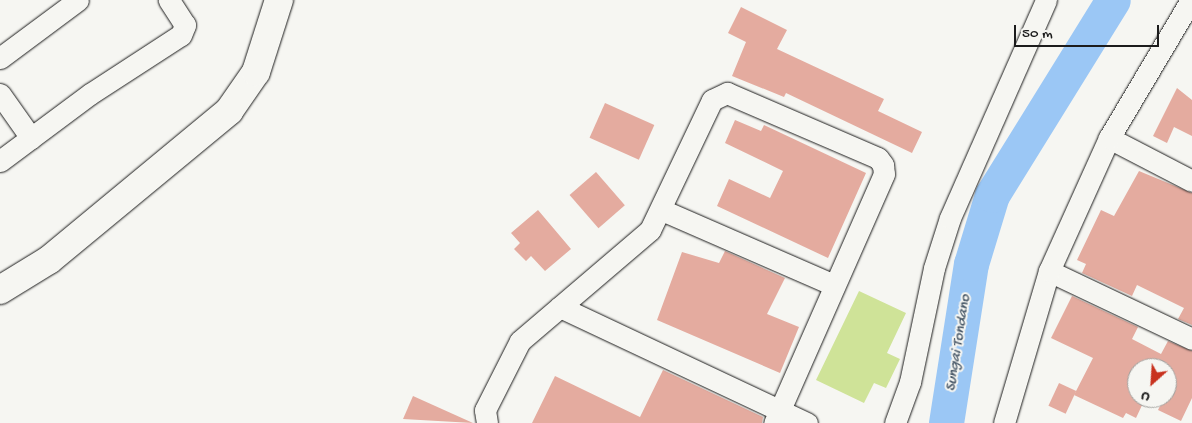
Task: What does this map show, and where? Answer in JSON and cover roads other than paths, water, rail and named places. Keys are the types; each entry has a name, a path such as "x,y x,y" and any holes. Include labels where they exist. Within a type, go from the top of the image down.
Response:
{"main road":[{"path":"0,290 49,260 229,112 256,72 279,0"}],"street":[{"path":"0,58 78,0"},
{"path":"0,161 181,35 184,21 169,0"},
{"path":"895,423 910,382 934,268 950,218 1046,0"},
{"path":"1004,423 1049,271 1109,138 1186,22 1191,0"},
{"path":"0,94 32,138"},
{"path":"485,422 489,401 520,341 644,236 662,210 712,100 719,95 727,94 878,158 884,174 778,417"},
{"path":"1109,138 1192,181"},
{"path":"662,210 834,285"},
{"path":"1049,271 1192,339"},
{"path":"560,307 778,417 807,423"}],"waterway":[{"name":"Sungai Tondano","path":"946,423 971,264 992,195 1113,0"}]}
